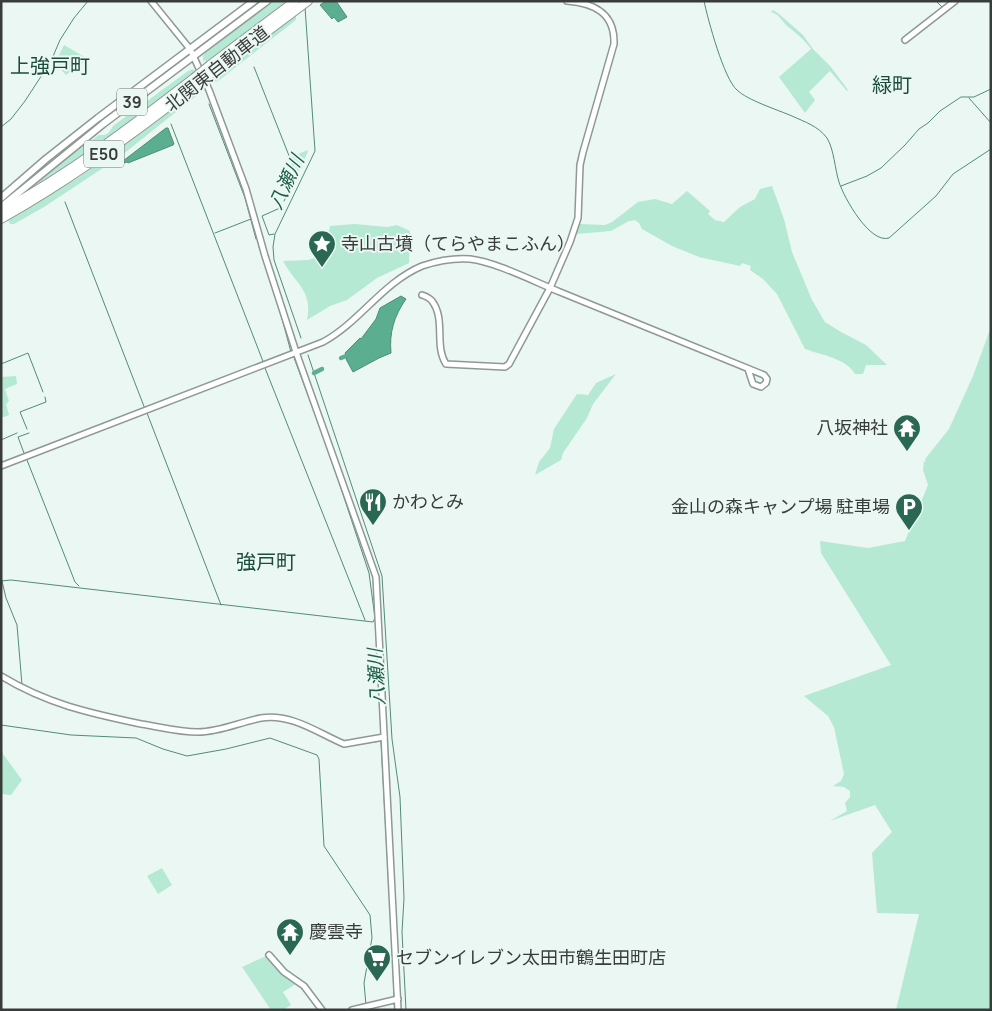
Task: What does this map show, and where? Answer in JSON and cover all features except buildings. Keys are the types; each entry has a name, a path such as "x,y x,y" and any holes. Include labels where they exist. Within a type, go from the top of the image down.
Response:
{"highway":[{"name":"北関東自動車道","path":"2,213 88,165 156,117 211,69 294,5 308,1"},
{"name":"北関東自動車道","path":"2,213 195,82"}],"main road":[{"name":"39","path":"2,213 83,140 254,1"},
{"name":"39","path":"1,198 98,118 267,1"}],"street":[{"path":"151,1 192,52 246,189 296,352 376,577 384,698 384,737 398,1010"},
{"path":"422,294 434,304 439,325 440,350 446,364 504,366 509,364 550,288 578,218 580,165 614,44 614,33 602,12 585,3 567,1"},
{"path":"905,40 955,1"},
{"path":"1,466 329,339 394,283 415,270 432,263 460,259 472,260 510,272 748,369"},
{"path":"1,676 34,694 74,709 175,731 209,731 261,718 273,717 305,726 344,744 384,737"},
{"path":"268,955 284,972 304,986 322,1010"},
{"path":"352,1010 398,999"}],"shaded area":[{"path":"272,1 287,1 207,62 204,60 203,63 204,54"},
{"path":"326,1 336,1 347,17 338,22 334,17 332,19 320,5"},
{"path":"773,10 803,35 813,49 831,67 847,91 830,71 809,92 815,100 805,113 779,77 811,49 803,39 771,12"},
{"path":"296,14 296,20 218,81 211,83 212,77"},
{"path":"64,45 88,59 66,75 55,63"},
{"path":"193,69 196,72 118,131 34,186 69,156 99,135 108,134 113,126"},
{"path":"202,86 201,92 122,155 113,157 109,164 44,207 14,224 10,224 8,220 78,178 152,125"},
{"path":"168,128 173,145 128,163 123,163 123,161"},
{"path":"308,150 307,154 297,174 290,157"},
{"path":"772,186 784,219 792,252 812,300 825,322 866,345 887,365 866,365 863,374 855,374 846,364 805,349 777,294 763,279 750,270 751,266 742,263 740,266 699,257 672,246 642,229 635,220 629,221 611,231 576,234 580,224 605,225 612,222 638,202 655,199 672,204 687,191 710,211 708,214 715,220 724,222 740,207 755,199 760,189"},
{"path":"355,224 387,227 397,225 410,231 409,263 377,278 347,300 330,306 307,320 308,302 305,294 283,261 308,260 325,255 330,226"},
{"path":"401,296 406,299 393,325 391,353 353,372 345,353 361,339 376,319 380,308"},
{"path":"991,327 991,1010 896,1010 919,914 877,913 872,853 892,832 875,805 830,821 847,811 845,803 850,797 850,791 844,787 833,786 841,781 844,774 834,727 828,716 804,696 891,665 821,553 820,541 868,548 905,541 928,485 923,470 924,461 926,462 925,459 949,429 973,376"},
{"path":"616,374 593,404 587,418 563,453 561,460 535,475 539,462 550,448 554,429 577,394 588,395 596,383"},
{"path":"16,376 17,384 5,389 9,401 6,404 9,415 1,418 1,377"},
{"path":"1,747 3,754 22,780 11,795 1,794"},
{"path":"162,868 172,885 158,894 147,876"},
{"path":"266,956 284,975 296,984 283,992 291,1005 283,1010 271,1010 242,967"}],"waterway":[{"path":"1,127 11,119 25,101 51,61 60,40 88,1"},
{"path":"704,1 717,49 732,84 742,94 806,122 827,138 839,182 846,198 859,218 874,234 882,238 889,238 936,196 953,174 991,149"},
{"path":"936,1 942,7 951,1"},
{"name":"八瀬川","path":"301,338 274,260 273,247 275,234 315,151 305,7"},
{"path":"254,67 297,176 284,201"},
{"path":"841,186 867,176 881,168 919,129 940,111 961,97 974,97 991,89"},
{"path":"969,98 991,123"},
{"path":"209,104 245,198 256,239"},
{"path":"171,124 264,364"},
{"path":"65,202 145,409"},
{"path":"274,234 269,235 262,216 280,208"},
{"path":"215,233 251,219"},
{"path":"259,247 274,292"},
{"path":"281,315 291,352"},
{"path":"1,364 28,353 43,392"},
{"path":"1,581 11,580 373,622 375,618 369,573 328,449 293,355"},
{"name":"八瀬川","path":"308,355 382,576 392,739 400,797 404,898 402,932 406,1010"},
{"path":"341,358 346,356"},
{"path":"265,368 365,620"},
{"path":"314,373 322,369"},
{"path":"27,429 20,412 46,402 45,397"},
{"path":"147,413 221,605"},
{"path":"1,440 17,433"},
{"path":"24,453 18,437 29,433"},
{"path":"27,460 75,582 79,586"},
{"path":"1,577 6,598 17,625 22,685"},
{"path":"98,712 160,725"},
{"path":"235,722 244,720"},
{"path":"1,725 71,735 136,738 187,756 270,738 317,755 319,759 324,846 370,915 372,938 364,983 366,1005"},
{"path":"311,725 338,739"},
{"path":"189,729 200,729"},
{"path":"347,746 381,741 392,944"},
{"path":"393,968 394,999"},
{"path":"394,1003 395,1010"}],"place":[{"name":"寺山古墳（てらやまこふん）","path":"322,268"},
{"name":"八坂神社","path":"907,452"},
{"name":"かわとみ","path":"373,526"},
{"name":"金山の森キャンプ場 駐車場","path":"909,531"},
{"name":"慶雲寺","path":"290,956"},
{"name":"セブンイレブン太田市鶴生田町店","path":"377,982"}],"district":[{"name":"上強戸町","path":"50,66"},
{"name":"緑町","path":"892,85"},
{"name":"強戸町","path":"266,562"}]}
